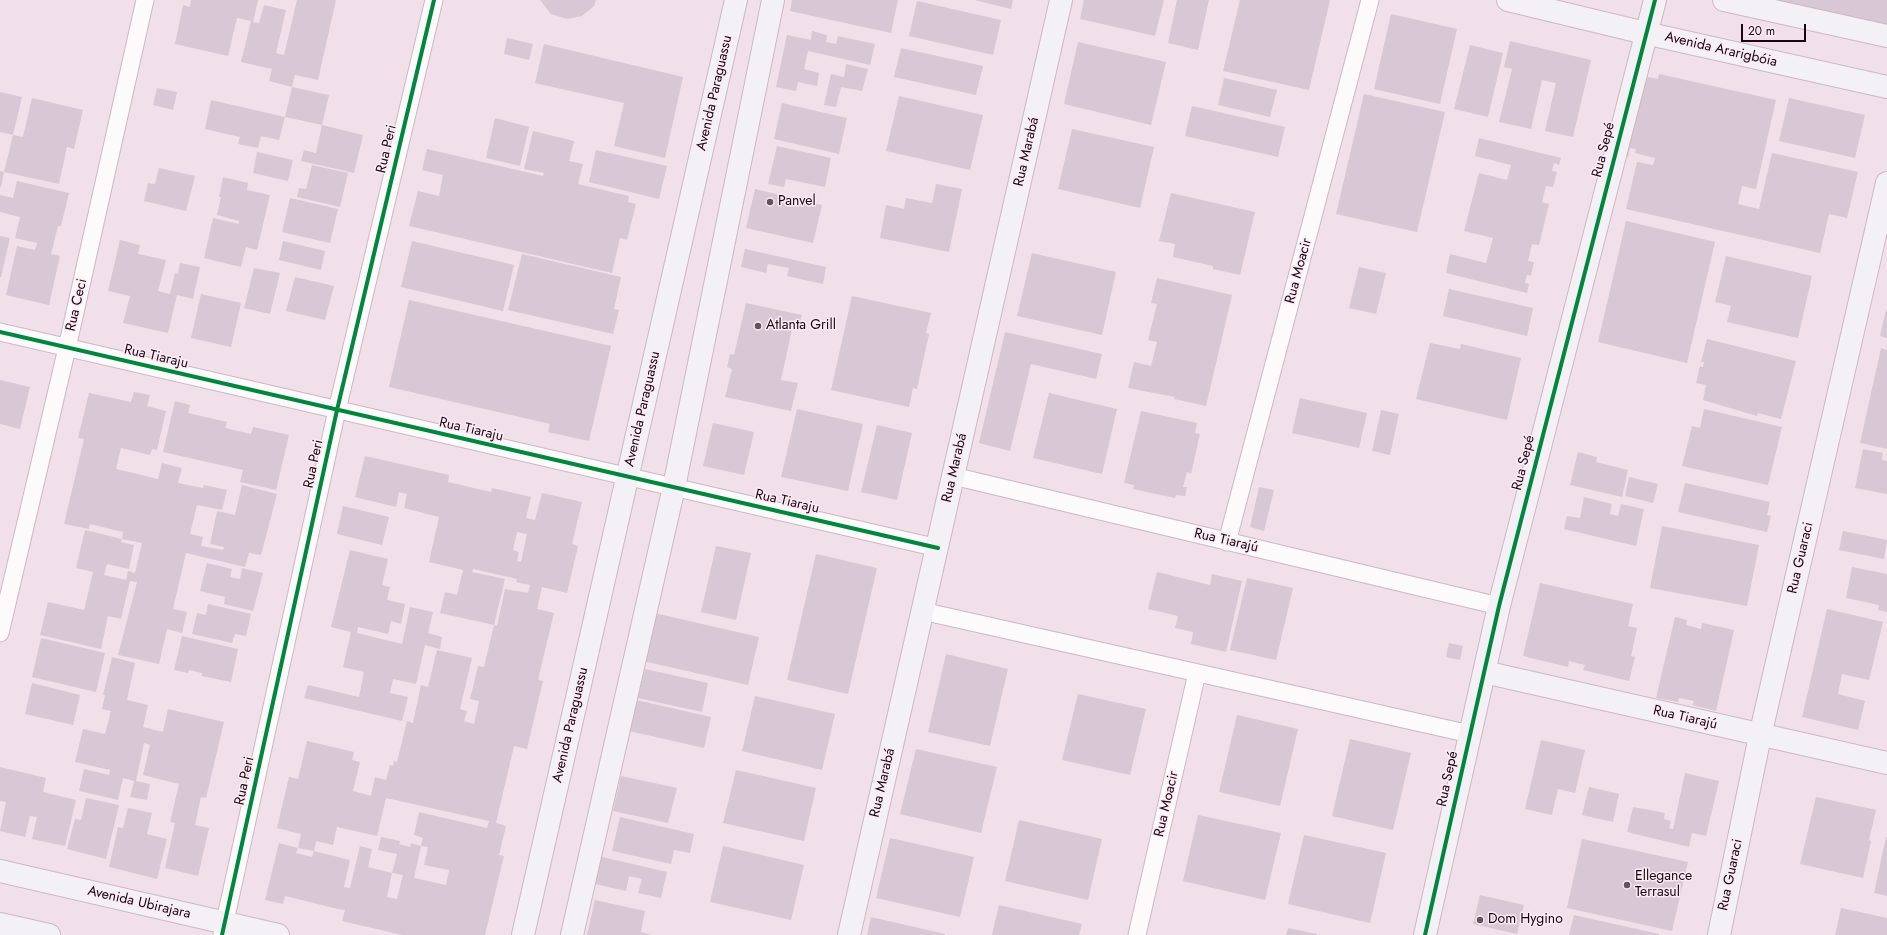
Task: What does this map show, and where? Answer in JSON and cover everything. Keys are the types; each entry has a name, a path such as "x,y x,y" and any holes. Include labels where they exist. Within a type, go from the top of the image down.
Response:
{"street":[{"name":"Rua Ceci","path":"0,634 67,348 145,0"},
{"name":"Rua Peri","path":"223,929 337,410 434,0"},
{"name":"Avenida Paraguassu","path":"523,935 736,0"},
{"path":"572,935 674,487 773,0"},
{"name":"Rua Marabá","path":"849,935 922,612 938,548 1061,0"},
{"name":"Rua Moacir","path":"1227,542 1370,0"},
{"name":"Avenida Ararigbóia","path":"1508,0 1645,33 1887,87"},
{"name":"Rua Sepé","path":"1425,935 1499,606 1645,33 1655,0"},
{"path":"1724,0 1887,36"},
{"name":"Rua Guaraci","path":"1719,935 1760,736 1884,209 1887,183"},
{"name":"Rua Tiaraju","path":"0,332 938,548"},
{"name":"Rua Tiarajú","path":"953,476 1499,606"},
{"path":"922,612 1470,734"},
{"name":"Rua Tiarajú","path":"1484,672 1760,736 1887,763"},
{"name":"Rua Moacir","path":"1136,935 1196,674"},
{"name":"Avenida Ubirajara","path":"0,871 223,929 278,935"},
{"path":"0,924 49,935"}],"building":[{"path":"191,0 258,0 253,22 259,23 264,5 286,10 276,53 284,55 297,0 336,0 318,80 295,75 292,87 269,81 272,69 241,62 251,21 237,18 228,56 175,44 183,5 190,7"},
{"path":"540,0 596,0 594,6 582,16 567,19 551,14"},
{"path":"792,0 898,0 891,33 790,11"},
{"path":"975,0 1013,0 1011,9"},
{"path":"1084,0 1164,0 1155,36 1080,19"},
{"path":"1177,0 1209,0 1198,50 1168,43"},
{"path":"1240,0 1330,0 1309,90 1223,71"},
{"path":"1759,0 1887,0 1887,30"},
{"path":"917,1 1001,20 993,55 909,36"},
{"path":"1391,14 1457,29 1440,104 1374,89"},
{"path":"812,31 827,35 826,42 836,44 838,36 875,44 870,65 808,51 804,69 819,73 817,86 798,82 796,91 776,87 787,35 811,40"},
{"path":"507,38 533,44 529,60 504,54"},
{"path":"1510,41 1591,60 1573,137 1545,131 1556,83 1542,80 1531,129 1499,122 1512,69 1504,67"},
{"path":"1078,42 1166,62 1151,125 1064,104"},
{"path":"544,44 683,77 665,158 614,146 624,103 535,83"},
{"path":"1470,45 1503,53 1488,117 1454,109"},
{"path":"901,48 983,66 976,95 894,77"},
{"path":"846,64 868,69 862,91 841,87 836,107 824,105 831,74 844,77"},
{"path":"1659,74 1776,100 1756,189 1742,186 1738,204 1759,209 1772,153 1858,172 1847,218 1829,214 1820,253 1626,209 1637,162 1653,165 1655,158 1635,153 1636,149 1630,148 1628,157 1624,156 1638,75 1658,79"},
{"path":"1224,78 1277,90 1270,117 1218,105"},
{"path":"292,87 329,95 322,125 285,117"},
{"path":"157,88 177,92 173,110 153,105"},
{"path":"0,92 22,97 13,135 0,132"},
{"path":"1364,94 1445,112 1417,232 1336,214"},
{"path":"899,96 983,115 970,170 886,151"},
{"path":"32,98 83,110 74,149 67,147 59,184 4,172 13,135 23,137"},
{"path":"1789,98 1865,115 1855,158 1779,141"},
{"path":"211,100 285,117 279,140 261,136 258,148 238,144 240,137 205,129"},
{"path":"782,103 847,118 839,154 774,139"},
{"path":"1192,106 1285,127 1278,157 1185,136"},
{"path":"495,118 529,127 520,166 486,158"},
{"path":"322,125 363,135 354,173 301,161 304,150 316,153"},
{"path":"1072,129 1154,147 1140,208 1058,189"},
{"path":"533,131 574,141 569,161 583,164 578,184 629,196 628,202 636,204 627,240 620,238 612,273 409,226 418,191 439,196 443,175 422,170 427,149 543,176 544,173 524,169"},
{"path":"1479,138 1561,158 1559,165 1554,163 1552,171 1557,172 1553,187 1546,186 1542,202 1549,204 1539,245 1532,244 1528,261 1534,262 1531,276 1527,275 1525,283 1529,284 1527,293 1446,273 1450,254 1486,263 1493,238 1464,231 1479,173 1507,180 1511,165 1475,156"},
{"path":"777,146 831,158 825,187 786,179 784,187 768,184"},
{"path":"596,150 667,166 659,199 589,182"},
{"path":"257,152 293,160 288,181 253,173"},
{"path":"312,165 348,173 340,207 297,197 299,188 306,189"},
{"path":"159,168 195,176 186,211 144,201 148,183 155,184"},
{"path":"0,171 4,172 1,187 0,187"},
{"path":"223,177 248,183 247,190 270,195 257,250 246,247 241,267 204,258 213,218 239,224 239,221 217,215"},
{"path":"17,181 69,193 61,226 58,226 51,254 60,256 49,305 6,295 17,246 35,250 37,243 15,238 20,217 0,212 0,195 13,198"},
{"path":"936,184 962,189 949,252 880,238 886,205 904,209 906,198 932,203"},
{"path":"755,189 822,205 813,243 746,228"},
{"path":"1171,193 1255,212 1240,275 1213,269 1213,266 1173,257 1175,244 1159,241"},
{"path":"290,198 338,209 330,243 282,232"},
{"path":"1626,221 1715,242 1687,363 1598,342"},
{"path":"0,236 10,238 1,277 0,277"},
{"path":"120,240 140,245 138,254 166,260 158,291 170,294 175,273 178,274 180,263 200,267 193,299 177,295 168,333 123,323 130,296 108,291"},
{"path":"283,241 325,251 321,270 279,260"},
{"path":"412,241 514,265 503,311 401,287"},
{"path":"745,249 826,267 823,284 787,276 789,268 768,264 766,273 741,267"},
{"path":"1032,253 1116,272 1102,335 1017,316"},
{"path":"522,254 621,277 614,309 619,310 613,334 508,310"},
{"path":"1726,256 1812,276 1798,338 1727,322 1731,306 1715,302"},
{"path":"1359,267 1386,273 1376,314 1349,308"},
{"path":"254,268 280,273 270,314 244,308"},
{"path":"295,277 334,286 325,320 286,311"},
{"path":"1157,278 1232,295 1206,406 1174,399 1175,397 1128,388 1134,362 1151,366 1157,342 1148,340 1157,304 1151,303"},
{"path":"1449,289 1533,308 1527,336 1443,316"},
{"path":"201,294 241,303 231,347 191,338"},
{"path":"852,296 931,313 926,333 929,334 917,389 913,388 909,407 831,390"},
{"path":"409,300 611,346 589,441 548,432 550,424 389,387"},
{"path":"746,303 802,315 800,322 794,320 781,380 798,383 791,411 725,397 732,369 727,367 730,354 734,355"},
{"path":"1887,310 1887,338 1880,336"},
{"path":"1005,332 1102,354 1096,379 1031,364 1010,451 979,443"},
{"path":"1707,339 1796,361 1781,419 1758,413 1757,416 1703,400 1706,385 1696,383 1700,366 1703,367 1704,362 1701,362"},
{"path":"1430,343 1460,349 1461,344 1521,358 1507,420 1416,399"},
{"path":"1881,348 1887,350 1887,449 1860,443"},
{"path":"0,380 30,387 20,429 0,424"},
{"path":"134,392 150,395 147,406 166,411 157,450 152,449 150,455 121,448 116,469 158,479 162,463 182,468 178,483 203,488 204,485 227,490 222,510 197,505 190,534 203,537 201,546 223,550 224,547 210,544 217,511 235,515 242,485 277,494 261,555 249,553 245,567 186,553 173,609 187,612 182,633 167,629 159,664 118,655 137,582 130,581 121,619 108,616 101,649 40,635 48,602 84,610 93,572 76,568 85,530 122,539 123,532 90,524 89,529 64,524 84,439 78,438 89,393 131,402","holes":["122,539 142,543 135,573 128,571 126,580 104,575 107,564 129,569 134,545 121,542"]},
{"path":"1049,393 1117,409 1102,474 1033,458"},
{"path":"1300,398 1367,413 1359,448 1292,433"},
{"path":"175,401 190,405 188,413 227,422 225,428 251,434 253,427 289,435 276,490 240,482 243,470 163,452"},
{"path":"797,409 863,424 848,491 781,477"},
{"path":"1704,409 1782,427 1768,485 1682,466 1692,426 1700,428"},
{"path":"1381,410 1399,414 1390,455 1372,451"},
{"path":"1141,411 1197,423 1195,433 1200,434 1191,474 1187,472 1183,487 1187,487 1185,496 1176,495 1175,498 1133,489 1134,485 1124,483"},
{"path":"713,423 754,432 744,475 703,466"},
{"path":"877,425 912,433 897,500 861,492"},
{"path":"1863,449 1883,453 1882,460 1887,461 1887,494 1855,488"},
{"path":"1578,452 1597,457 1596,462 1628,470 1622,497 1570,485"},
{"path":"365,456 449,475 448,482 491,492 492,488 531,497 526,518 535,520 542,493 582,502 572,544 578,546 567,593 542,587 537,609 554,613 538,680 543,681 527,749 514,746 496,823 506,826 499,855 504,856 485,935 402,935 342,921 345,910 285,896 283,904 265,900 279,843 298,848 301,834 277,828 289,777 298,779 307,741 354,752 352,760 360,762 353,791 371,796 375,777 386,780 390,765 393,766 394,761 397,762 407,721 413,723 421,685 428,687 437,650 472,658 460,709 467,711 464,721 474,724 479,701 470,699 478,666 484,667 494,625 440,613 445,592 457,595 463,570 429,562 439,517 404,508 407,494 399,492 396,507 355,497","holes":["517,532 527,534 521,562 517,561 519,552 513,550","473,569 517,579 516,582 530,585 528,593 505,589 497,626 494,625 505,579 472,572","386,798 489,821 487,828 419,812 414,835 423,838 421,846 411,843 410,847 399,844 400,841 381,837 378,850 397,854 392,873 368,867 372,849 360,846 350,888 344,887 350,860 314,851 316,841 333,845 337,827 377,836","421,846 428,847 424,865 449,870 446,885 414,878","298,848 314,851 312,857 296,853","392,873 403,875 397,899 387,897"]},
{"path":"1629,477 1658,484 1653,503 1625,496"},
{"path":"1685,483 1770,502 1767,515 1771,516 1767,532 1678,512"},
{"path":"1259,487 1274,490 1264,531 1250,527"},
{"path":"1584,497 1612,504 1610,514 1618,516 1621,504 1644,509 1636,546 1564,529 1567,516 1580,518"},
{"path":"343,506 389,517 382,545 337,534"},
{"path":"1662,526 1759,545 1747,606 1650,588"},
{"path":"1843,531 1887,540 1884,559 1839,550"},
{"path":"716,546 751,553 736,620 701,612"},
{"path":"350,550 388,559 382,585 390,587 387,600 405,604 401,624 391,621 388,634 358,627 357,633 402,644 410,607 433,612 428,633 442,637 440,649 425,645 416,684 393,679 390,693 408,697 402,721 304,698 308,685 359,697 364,672 343,667 351,632 331,627"},
{"path":"816,554 877,568 848,694 787,680"},
{"path":"207,563 232,569 230,577 240,579 242,568 263,573 253,611 224,604 225,597 200,591"},
{"path":"1852,567 1887,574 1887,612 1878,610 1879,605 1846,598"},
{"path":"1157,572 1210,585 1212,574 1242,581 1226,652 1191,644 1193,632 1175,628 1178,616 1148,609"},
{"path":"1247,578 1293,588 1276,660 1230,650"},
{"path":"1540,583 1633,604 1628,626 1637,628 1631,656 1635,657 1629,681 1583,670 1585,665 1569,661 1568,667 1523,656"},
{"path":"208,604 251,614 246,636 235,634 232,643 192,634 197,613 206,615"},
{"path":"1827,609 1883,622 1869,680 1842,674 1838,694 1865,701 1858,730 1802,717"},
{"path":"654,613 759,637 748,685 643,661"},
{"path":"1675,617 1687,620 1686,625 1701,629 1702,623 1734,630 1716,711 1692,705 1694,701 1679,698 1678,702 1656,698"},
{"path":"182,636 238,649 231,682 202,676 202,673 189,670 188,673 174,670"},
{"path":"41,638 105,653 96,692 32,677"},
{"path":"1449,643 1463,646 1460,660 1446,657"},
{"path":"946,654 1008,669 990,746 928,732"},
{"path":"112,657 135,663 127,700 148,705 143,727 163,732 168,709 224,722 206,798 201,797 195,825 209,828 198,876 165,868 175,823 170,822 179,784 143,775 150,745 144,743 136,781 150,784 147,800 130,797 134,781 123,778 118,800 79,791 84,769 109,775 110,770 75,762 83,729 105,734 111,711 102,709 105,695 103,695"},
{"path":"645,669 708,683 702,712 638,698"},
{"path":"32,683 80,695 73,725 25,714"},
{"path":"1078,694 1146,709 1130,775 1062,760"},
{"path":"755,696 835,714 822,770 742,751"},
{"path":"636,700 711,717 704,748 629,731"},
{"path":"1237,715 1298,729 1280,806 1219,792"},
{"path":"1350,739 1411,753 1393,830 1332,816"},
{"path":"1541,740 1585,750 1575,793 1558,789 1552,815 1525,809"},
{"path":"916,749 997,767 981,833 900,814"},
{"path":"0,767 46,778 43,792 76,800 65,846 32,839 37,817 30,816 25,837 0,831 6,802 0,801"},
{"path":"736,770 816,788 804,841 723,823"},
{"path":"1685,773 1719,781 1706,836 1692,833 1689,847 1627,832 1633,807 1665,813 1664,819 1671,821 1669,828 1673,829"},
{"path":"621,776 677,788 668,823 613,811"},
{"path":"1589,787 1619,794 1613,822 1582,815"},
{"path":"1816,797 1876,810 1869,840 1871,841 1863,878 1800,864"},
{"path":"86,798 119,805 106,859 67,849 75,819 81,820"},
{"path":"128,808 152,813 147,834 167,839 157,879 109,867 118,827 123,828"},
{"path":"1198,815 1281,833 1265,900 1183,881"},
{"path":"620,817 694,834 690,853 674,850 671,864 612,851"},
{"path":"1019,820 1102,839 1088,900 1005,881"},
{"path":"1304,835 1386,853 1370,923 1288,904"},
{"path":"1887,837 1887,896 1874,893"},
{"path":"890,838 974,857 960,917 876,898"},
{"name":"Ellegance Terrasul","path":"1582,839 1688,862 1672,931 1567,908"},
{"path":"723,846 804,865 791,920 710,902"},
{"path":"598,856 667,872 661,898 638,893 642,879 629,876 626,891 591,883"},
{"path":"1480,895 1524,905 1517,934 1473,924"},
{"path":"595,900 645,911 641,932 652,935 587,935"},
{"path":"999,905 1082,924 1079,935 992,935"},
{"path":"1841,908 1887,918 1887,935 1835,935"},
{"path":"1574,915 1659,934 1659,935 1569,935"},
{"path":"871,917 945,934 945,935 867,935"},
{"path":"1288,928 1317,934 1317,935 1286,935"}],"cycle path":[{"path":"222,935 337,410 434,0"},
{"path":"1425,935 1499,606 1655,0"},
{"path":"0,332 938,548"}],"place":[{"name":"Panvel","path":"770,202"},
{"name":"Atlanta Grill","path":"758,326"},
{"name":"Ellegance Terrasul","path":"1627,885"},
{"name":"Dom Hygino","path":"1480,920"}]}
